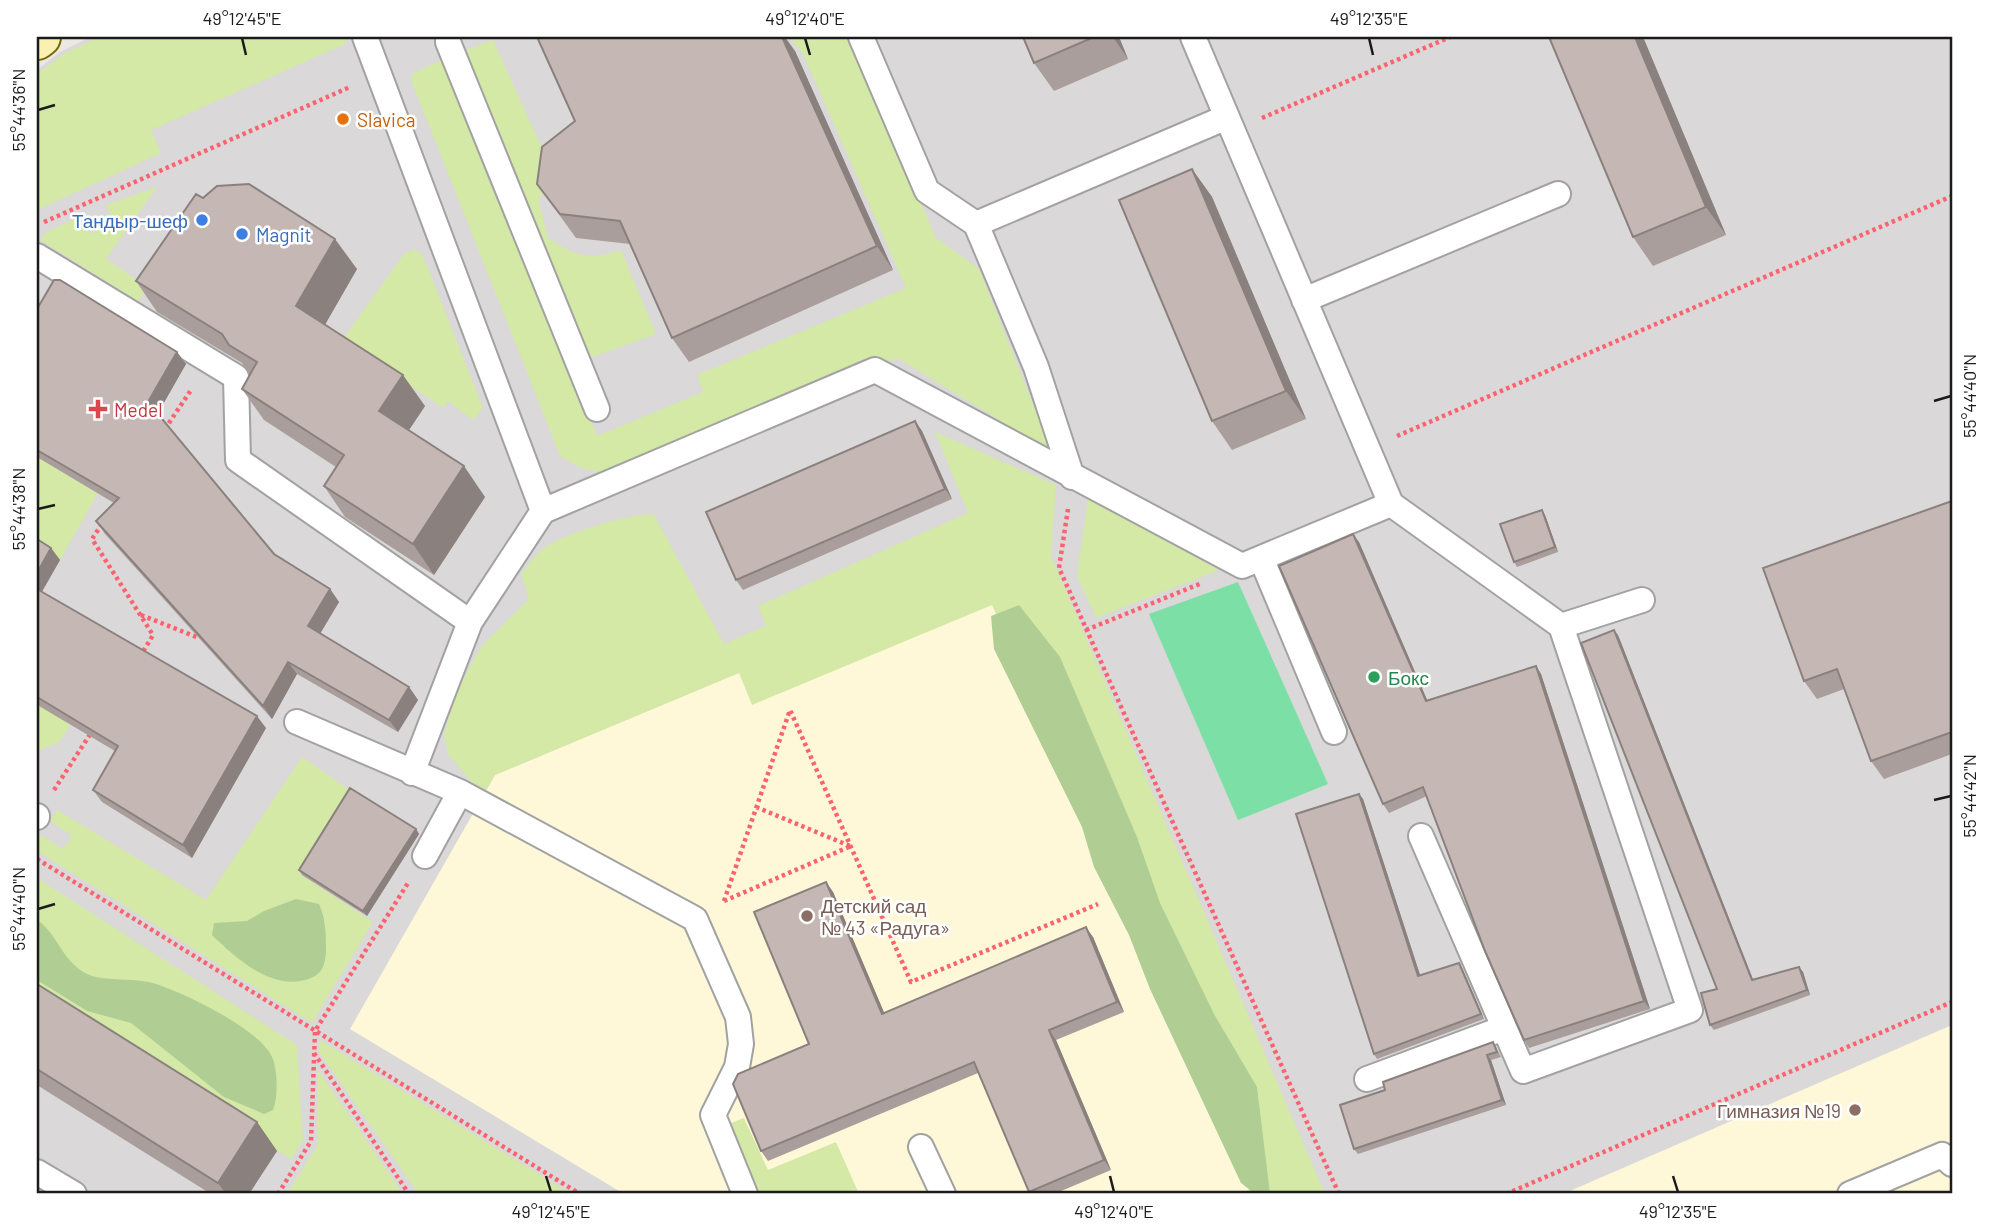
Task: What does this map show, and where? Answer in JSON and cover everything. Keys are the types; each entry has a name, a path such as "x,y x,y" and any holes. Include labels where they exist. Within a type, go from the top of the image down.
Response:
{"lane":[{"path":"365,37 381,73 543,511"},
{"path":"860,37 928,191 976,223 1036,367 1072,477"},
{"path":"1193,37 1391,504 1561,626 1690,1010 1523,1071 1421,836"},
{"path":"448,41 597,409"},
{"path":"976,223 1229,124"},
{"path":"1304,300 1558,194"},
{"path":"37,256 236,377 238,460 470,622"},
{"path":"412,773 470,622 543,511 875,370 1072,477 1252,563 1335,732"},
{"path":"1252,563 1391,504"},
{"path":"1561,626 1642,600"},
{"path":"297,722 460,792 695,919 738,1017 741,1044 737,1067 713,1115 745,1194"},
{"path":"425,856 460,792"},
{"path":"1367,1079 1504,1028"},
{"path":"921,1147 943,1194"},
{"path":"1850,1194 1942,1155 1952,1164"},
{"path":"37,1172 74,1194"}],"path":[{"path":"1229,124 1450,37"},
{"path":"37,226 381,73"},
{"path":"1366,449 1952,196"},
{"path":"158,439 210,361"},
{"path":"1072,477 1059,568 1339,1194"},
{"path":"107,517 92,539 153,635 139,658"},
{"path":"1086,630 1252,563"},
{"path":"140,614 199,638"},
{"path":"724,901 790,710 911,982 1098,904"},
{"path":"37,817 95,726"},
{"path":"755,807 851,846"},
{"path":"695,919 724,901 851,846"},
{"path":"278,1194 311,1141 315,1031 425,856"},
{"path":"37,859 580,1194"},
{"path":"1506,1194 1952,1002"},
{"path":"314,1052 409,1194"}],"shaded area":[{"path":"90,37 1952,37 1952,1194 37,1194 37,70 60,52"},
{"name":"Детский сад № 43 «Радуга»","path":"1036,548 1324,1194 624,1194 350,1029 495,775"},
{"name":"Гимназия №19","path":"1952,1025 1952,1194 1563,1194"}],"green space":[{"path":"100,37 351,37 343,45 151,130 161,153 37,210 37,74 65,53"},
{"path":"789,37 849,37 936,238 979,269 1052,452 899,359 868,364 613,474 581,468 560,456 411,80 413,73 442,60 597,436 703,392 697,375 906,288 803,54"},
{"path":"493,40 550,166 539,202 548,238 583,255 600,255 621,250 656,334 587,359 460,52"},
{"path":"157,187 106,259 148,287 138,301 40,240 47,232 82,215 90,234 114,223 106,205"},
{"path":"415,249 423,256 483,408 473,420 448,401 443,408 343,339 404,254"},
{"path":"935,432 1056,485 1051,556 1325,1194 1241,1194 1249,1190 992,605 752,705 739,673 495,775 483,796 448,754 444,734 458,689 481,647 529,599 521,574 536,555 548,546 576,532 612,521 654,515 724,644 766,626 758,606 968,513"},
{"path":"37,457 98,493 60,560 37,547"},
{"path":"1088,498 1219,570 1096,618 1077,576"},
{"path":"1238,582 1328,784 1238,820 1149,614"},
{"path":"1019,605 1060,657 1137,837 1160,903 1214,1014 1257,1087 1270,1194 1255,1194 1241,1183 1150,989 1129,935 1094,867 1082,827 994,649 991,616"},
{"path":"39,706 71,724 59,742 37,751"},
{"path":"302,757 354,793 302,875 373,922 312,1023 37,851 37,841 41,835 63,849 72,836 50,821 57,810 206,900"},
{"path":"37,878 297,1045 303,1140 291,1159 37,1000"},
{"path":"296,899 319,904 324,922 325,960 321,971 311,978 284,981 270,978 245,964 212,935 214,923 247,921 264,911"},
{"path":"37,920 82,971 100,978 156,984 220,1013 253,1035 265,1046 274,1063 277,1084 273,1110 264,1114 224,1097 131,1023 87,1011 37,980"},
{"path":"320,1040 571,1194 419,1194 318,1051"},
{"path":"318,1070 403,1194 287,1194 317,1146"},
{"path":"744,1118 768,1170 836,1142 859,1194 755,1194 726,1125"}],"building":[{"path":"537,37 782,37 877,246 672,338 620,221 560,214 537,184 542,147 575,121"},
{"path":"1023,37 1094,37 1034,63"},
{"path":"1549,37 1635,37 1706,207 1633,237"},
{"path":"1192,169 1286,391 1212,421 1119,200"},
{"path":"249,184 335,239 296,306 403,375 379,411 464,466 413,544 324,486 344,455 242,389 257,362 229,345 222,334 136,281 196,194 203,198 217,186"},
{"path":"54,280 60,280 177,352 148,402 274,554 330,589 308,626 409,687 389,720 288,662 263,706 96,521 119,498 37,450 37,309"},
{"path":"915,421 945,489 736,580 706,512"},
{"path":"1952,501 1952,732 1871,761 1837,669 1804,681 1763,568"},
{"path":"1542,510 1555,547 1514,562 1500,524"},
{"path":"1353,534 1426,701 1536,666 1644,1001 1524,1040 1485,951 1423,787 1383,804 1279,566"},
{"path":"37,539 51,548 37,573"},
{"path":"37,589 257,716 183,845 93,790 118,746 37,697"},
{"path":"1614,630 1752,980 1799,967 1807,990 1710,1025 1701,993 1717,989 1581,643"},
{"path":"350,788 416,829 363,911 299,870"},
{"path":"1359,794 1418,976 1459,963 1481,1014 1374,1054 1296,814"},
{"path":"826,882 882,1014 1086,927 1117,1002 1049,1030 1104,1160 1029,1192 974,1062 761,1151 733,1084 738,1074 809,1044 754,912"},
{"path":"37,984 257,1122 218,1183 37,1069"},
{"path":"1493,1042 1497,1052 1487,1055 1502,1100 1354,1149 1340,1105 1385,1090 1383,1082"}],"place":[{"name":"Slavica","path":"343,119"},
{"name":"Тандыр-шеф","path":"202,220"},
{"name":"Magnit","path":"242,234"},
{"name":"Medel","path":"98,409"},
{"name":"Бокс","path":"1374,677"},
{"name":"Детский сад № 43 «Радуга»","path":"807,916"},
{"name":"Гимназия №19","path":"1855,1110"}]}
